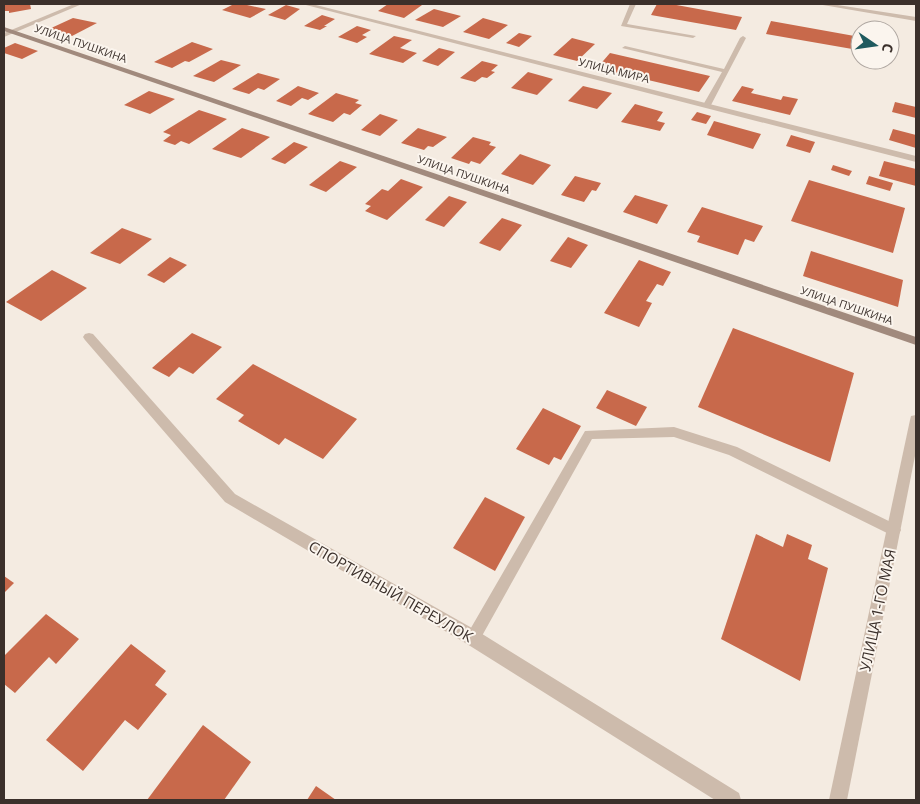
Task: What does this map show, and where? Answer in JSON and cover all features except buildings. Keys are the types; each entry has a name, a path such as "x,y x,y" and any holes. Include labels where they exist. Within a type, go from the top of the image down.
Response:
{"main road":[{"name":"УЛИЦА ПУШКИНА","path":"7,32 916,341"}],"street":[{"path":"7,32 78,4"},
{"name":"УЛИЦА МИРА","path":"305,4 916,159"},
{"path":"820,4 916,19"},
{"name":"СПОРТИВНЫЙ ПЕРЕУЛОК","path":"89,337 230,498 473,638 732,800"},
{"name":"УЛИЦА 1-ГО МАЯ","path":"838,800 916,420"}],"lane":[{"path":"633,4 624,25 693,36"},
{"path":"707,105 743,38"},
{"path":"624,48 726,71"},
{"path":"473,638 590,434 674,432 733,451 894,530"}]}
